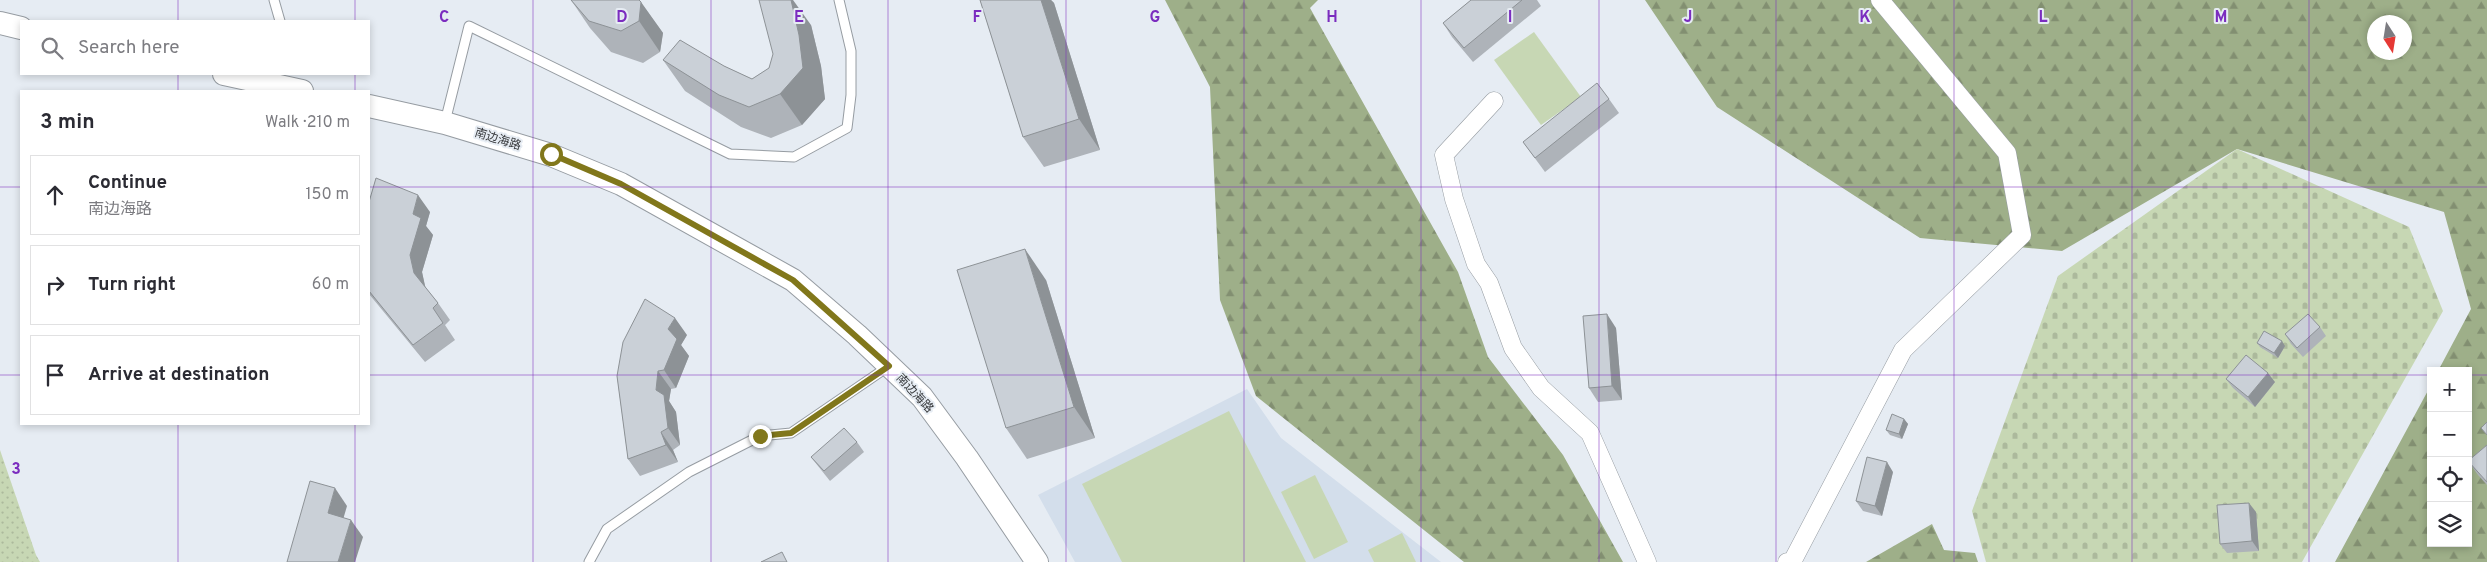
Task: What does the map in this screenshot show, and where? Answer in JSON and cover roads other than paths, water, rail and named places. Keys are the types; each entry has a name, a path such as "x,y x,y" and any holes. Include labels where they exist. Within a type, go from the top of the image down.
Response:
{"street":[{"path":"1787,562 1792,562 1903,350 2022,235 2007,153 1880,0"},
{"path":"0,23 20,28"},
{"path":"229,75 298,88"},
{"path":"1494,101 1444,155 1454,200 1476,264 1489,283 1512,348 1541,388 1590,433 1647,562"},
{"name":"南边海路","path":"370,106 445,123 551,154 621,184 793,280 922,397 968,458 1037,562"}],"lane":[{"path":"274,0 280,20"},
{"path":"445,123 469,26 730,154 794,157 846,128 851,95 851,51 839,0"},
{"path":"589,562 607,529 689,472 760,436 791,433 889,366"}]}
